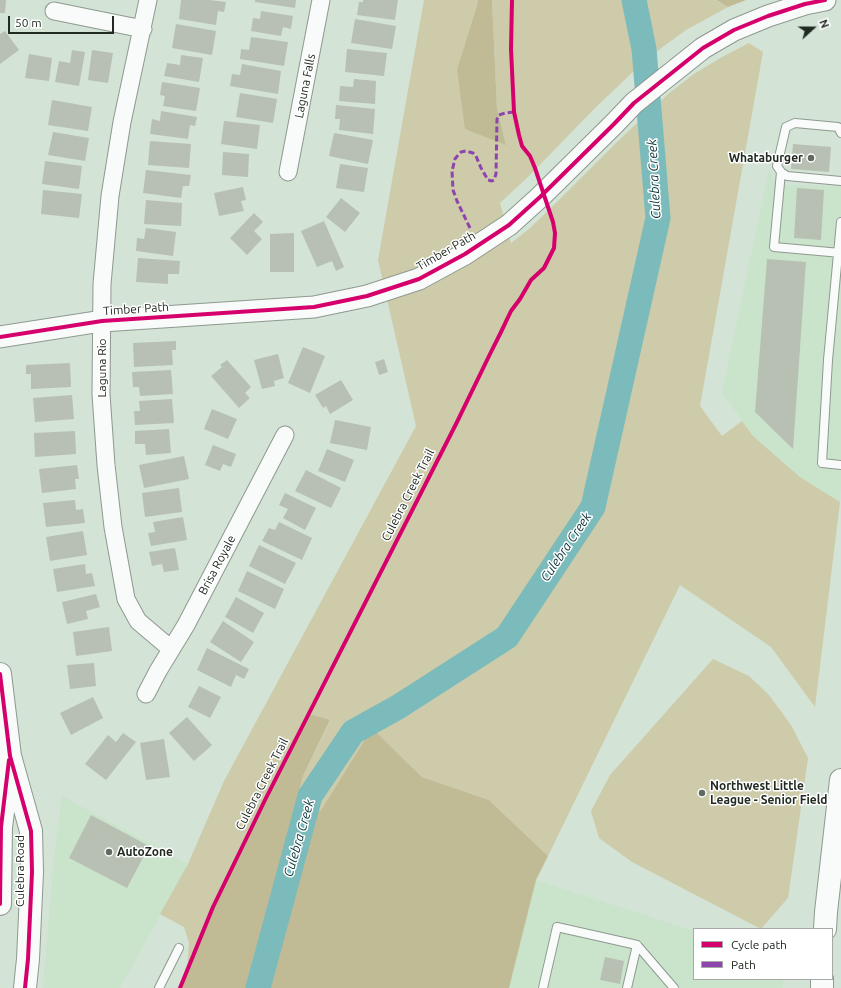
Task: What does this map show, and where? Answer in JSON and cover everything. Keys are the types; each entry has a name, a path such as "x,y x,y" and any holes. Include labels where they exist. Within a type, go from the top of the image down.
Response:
{"main road":[{"name":"Culebra Road","path":"0,674 10,756 31,831 31,888 28,959 25,988"},
{"name":"Culebra Road","path":"0,904 1,827 10,756"},
{"path":"825,928 840,789"}],"street":[{"name":"Laguna Rio","path":"148,0 122,122 110,196 102,284 101,394 106,465 113,527 126,599 138,621 171,649"},
{"name":"Laguna Falls","path":"288,172 321,0"},
{"name":"Timber Path","path":"0,337 102,321 314,306 367,296 419,279 465,254 509,225 545,192 634,103 703,48 734,30 780,9 825,0"},
{"path":"54,11 143,29"},
{"name":"Brisa Royale","path":"146,694 186,625 285,435"}],"lane":[{"path":"841,133 838,127 831,126 795,123 786,127 777,166 781,172 787,176 841,181"},
{"path":"781,172 774,247 840,253"},
{"path":"841,222 840,253 828,360 822,464 841,465"},
{"path":"543,988 557,927 637,945 674,988"},
{"path":"627,988 637,945"},
{"path":"159,988 180,948"}],"shaded area":[{"path":"424,0 478,0 457,69 506,145 497,109 492,0 715,0 728,7 686,30 635,70 500,203 511,243 529,229 668,94 694,74 749,43 763,52 700,406 722,436 742,421 753,436 800,477 840,502 815,707 771,647 680,585 548,856 489,800 422,777 372,728 321,810 292,821 303,776 330,721 309,714 213,907 187,970 189,943 184,927 160,914 188,864 224,781 416,426 378,260"},
{"path":"478,0 492,0 497,109 506,145 465,129 457,69"},
{"path":"716,0 746,0 728,7"},
{"path":"769,170 775,181 784,185 841,186 840,502 800,477 753,436 722,392"},
{"name":"Northwest Little League - Senior Field","path":"713,659 749,676 769,695 791,725 808,758 788,898 762,928 759,928 632,862 599,838 591,811 610,775"},
{"path":"309,714 330,720 303,776 292,821 321,810 372,728 422,777 489,800 548,856 536,880 509,988 180,988 213,907"},
{"path":"62,796 188,864 120,988 43,988 54,857"},
{"path":"536,880 693,931 693,980 783,980 783,988 509,988"}],"building":[{"path":"0,0 6,0 5,13 0,13"},
{"path":"181,0 210,0 226,2 224,12 218,11 216,25 179,19"},
{"path":"255,0 296,0 295,8 255,2"},
{"path":"363,0 398,0 395,20 357,15 359,2 363,2"},
{"path":"261,11 293,16 291,29 283,27 281,36 251,31 253,18 260,19"},
{"path":"355,19 396,26 392,49 351,43"},
{"path":"176,24 216,31 212,55 172,48"},
{"path":"5,31 19,50 0,64 0,34"},
{"path":"251,37 288,42 284,66 240,59 241,49 249,50"},
{"path":"347,49 387,53 384,76 345,72"},
{"path":"72,50 85,52 79,86 55,82 59,61 70,63"},
{"path":"92,50 113,53 108,83 88,80"},
{"path":"29,54 52,58 49,81 25,78"},
{"path":"181,55 203,58 199,82 164,76 167,63 180,65"},
{"path":"242,64 281,71 278,94 230,86 232,74 240,75"},
{"path":"354,79 376,81 375,104 339,101 340,86 353,87"},
{"path":"162,82 200,88 196,111 163,106 165,96 160,95"},
{"path":"240,93 277,99 273,123 236,117"},
{"path":"52,100 92,107 88,131 48,125"},
{"path":"336,105 375,109 373,134 339,130 340,119 335,119"},
{"path":"161,111 197,117 195,126 190,125 188,139 150,134 152,119 160,121"},
{"path":"224,121 260,125 257,149 221,144"},
{"path":"53,132 89,138 85,161 48,155"},
{"path":"334,133 373,140 368,164 329,156"},
{"path":"150,141 191,144 189,168 148,165"},
{"name":"Whataburger","path":"793,144 831,147 829,172 791,169"},
{"path":"223,152 249,154 248,177 222,175"},
{"path":"45,161 82,166 79,189 42,184"},
{"path":"340,164 368,168 364,192 336,188"},
{"path":"146,170 191,175 189,186 183,186 181,198 143,193"},
{"path":"243,187 246,200 241,201 244,211 219,216 214,193"},
{"path":"797,188 824,190 821,240 794,238"},
{"path":"43,190 82,194 79,218 41,214"},
{"path":"341,198 360,213 345,232 326,217"},
{"path":"146,200 182,203 181,226 144,224"},
{"path":"254,213 263,222 254,231 262,239 247,255 230,238"},
{"path":"324,221 344,267 336,271 332,261 317,267 301,231"},
{"path":"146,228 176,232 173,256 136,251 137,238 144,239"},
{"path":"294,233 294,272 270,272 270,234"},
{"path":"138,258 180,261 179,274 168,274 168,284 136,282"},
{"path":"767,259 806,262 793,449 755,412"},
{"path":"176,341 176,350 172,350 173,365 134,367 133,343"},
{"path":"303,347 325,356 310,393 288,383"},
{"path":"278,354 284,378 274,381 275,386 262,389 254,360"},
{"path":"384,359 388,372 379,375 375,362"},
{"path":"227,360 251,387 245,393 250,398 239,408 211,376 222,367 220,365"},
{"path":"70,363 71,387 31,389 31,374 26,374 26,365"},
{"path":"171,370 173,394 140,396 139,387 133,387 132,372"},
{"path":"341,380 353,400 330,414 326,406 323,408 315,395"},
{"path":"72,395 74,419 35,422 33,398"},
{"path":"172,399 174,423 135,425 134,411 140,411 139,401"},
{"path":"212,409 237,419 228,439 204,429"},
{"path":"335,420 371,427 367,450 330,443"},
{"path":"169,429 171,453 146,455 145,444 135,444 135,431"},
{"path":"75,431 76,454 35,457 34,433"},
{"path":"213,445 236,454 231,467 223,464 220,471 205,465"},
{"path":"327,449 354,460 345,482 318,471"},
{"path":"184,456 189,479 144,488 139,465"},
{"path":"77,465 79,479 75,479 76,489 42,493 39,469"},
{"path":"306,470 341,488 331,508 295,491"},
{"path":"179,488 182,512 145,517 142,493"},
{"path":"285,493 316,508 305,530 283,518 288,509 279,505"},
{"path":"75,500 76,510 83,509 85,523 46,527 43,503"},
{"path":"183,517 187,540 151,546 148,533 155,532 153,522"},
{"path":"279,522 312,538 302,560 262,541 269,528 275,530"},
{"path":"83,531 87,555 50,561 46,537"},
{"path":"259,545 296,563 285,584 249,566"},
{"path":"175,548 179,570 164,572 162,564 152,566 149,552"},
{"path":"85,564 86,574 92,573 95,586 57,592 53,569"},
{"path":"247,571 284,589 275,609 238,591"},
{"path":"96,594 100,607 86,611 88,619 67,624 62,602"},
{"path":"236,597 264,613 253,633 225,617"},
{"path":"223,621 254,642 241,662 210,642"},
{"path":"109,627 112,651 76,656 73,632"},
{"path":"207,648 249,669 244,679 236,675 231,687 197,670"},
{"path":"94,663 96,686 70,689 67,665"},
{"path":"199,686 221,697 210,718 188,707"},
{"path":"93,697 103,718 71,735 60,713"},
{"path":"187,717 212,745 194,761 169,733"},
{"path":"123,733 136,742 106,780 85,764 108,735 116,742"},
{"path":"164,739 170,777 146,780 140,743"},
{"name":"AutoZone","path":"91,815 149,846 127,888 69,858"},
{"path":"605,957 624,961 620,984 600,980"}],"waterway":[{"name":"Culebra Creek","path":"258,988 310,796 353,732 398,707 507,637 593,507 658,218 644,49 634,0"}],"marked path":[{"path":"470,228 453,190 452,171 455,159 461,152 466,151 473,153 488,180 494,180 496,174 497,119 499,115 514,112"}],"cycle path":[{"name":"Culebra Creek Trail","path":"180,988 213,907 266,798 456,424 511,311 531,280 544,268 554,248 555,233 553,222 535,168 530,156 522,146 514,112 511,49 512,0"},
{"path":"0,337 102,321 314,307 367,296 419,279 465,254 509,225 540,197 634,103 703,48 734,30 768,16 805,4 825,0"},
{"path":"0,674 10,756 31,831 32,872 28,959 25,988"},
{"path":"0,904 1,827 9,760"}],"place":[{"name":"Whataburger","path":"811,158"},
{"name":"Northwest Little League - Senior Field","path":"702,793"},
{"name":"AutoZone","path":"109,852"}]}
